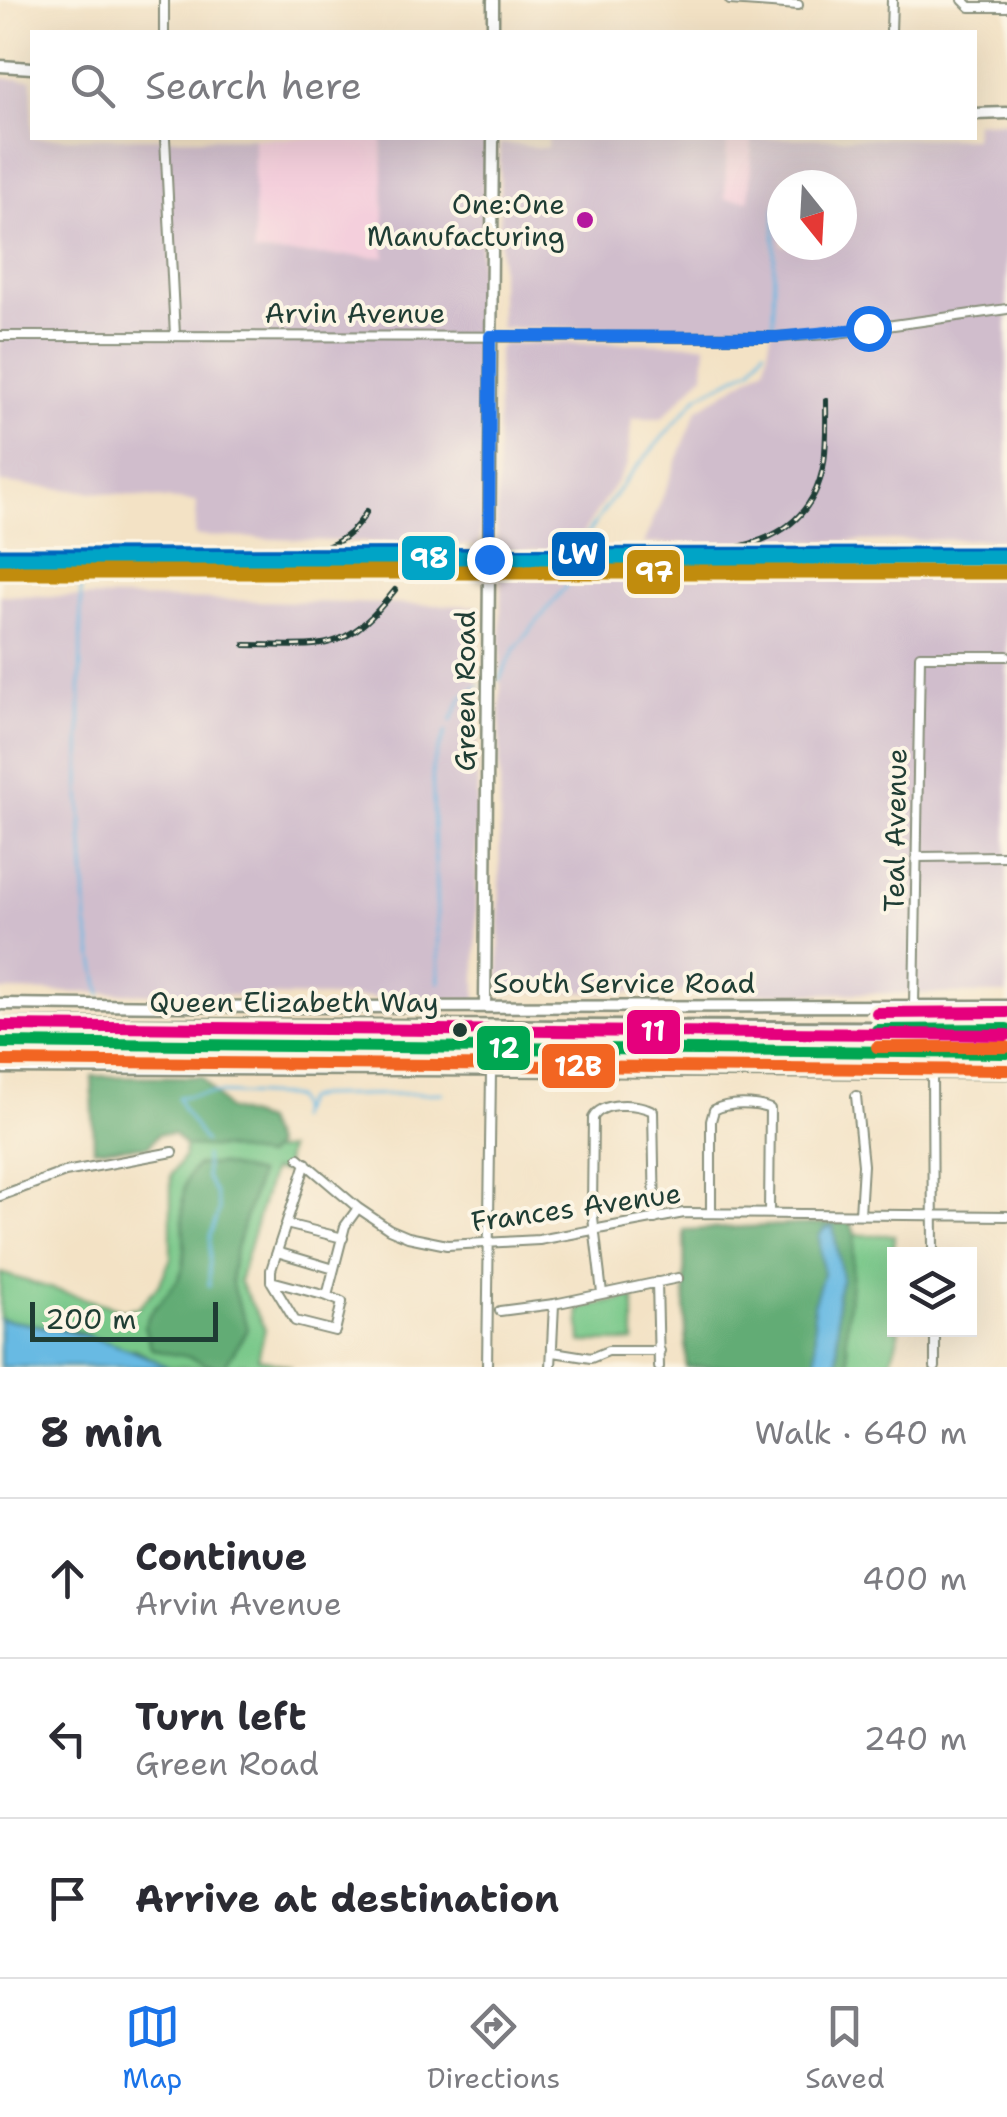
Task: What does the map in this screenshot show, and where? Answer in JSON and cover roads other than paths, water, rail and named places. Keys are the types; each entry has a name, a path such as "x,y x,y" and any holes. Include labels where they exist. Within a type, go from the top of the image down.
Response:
{"highway":[{"name":"Queen Elizabeth Way","path":"0,1025 1007,1029"},
{"name":"Queen Elizabeth Way","path":"0,1043 1007,1053"}],"street":[{"path":"164,0 164,30"},
{"path":"493,0 493,30"},
{"path":"730,0 798,4"},
{"path":"891,30 892,0"},
{"path":"963,0 968,6 1007,6"},
{"path":"0,66 30,68"},
{"path":"977,114 1007,113"},
{"path":"165,140 175,336"},
{"name":"Green Road","path":"485,1005 493,140"},
{"name":"Arvin Avenue","path":"0,336 807,336 1007,309"},
{"name":"Teal Avenue","path":"914,1006 920,656 1007,656"},
{"path":"917,856 1007,856"},
{"name":"South Service Road","path":"0,1004 1007,1006"},
{"path":"0,1068 1007,1073"},
{"path":"487,1367 491,1072"},
{"path":"932,1072 933,1247"},
{"path":"856,1096 863,1166 860,1214"},
{"path":"602,1293 594,1231 592,1118 605,1106 644,1107 652,1111 655,1219"},
{"path":"712,1213 712,1120 714,1110 722,1106 762,1106 770,1110 770,1213"},
{"path":"0,1196 65,1172 173,1152"},
{"name":"Frances Avenue","path":"286,1224 303,1160 388,1229 447,1246 488,1245 594,1231 684,1212 1007,1216"},
{"path":"327,1296 345,1226 358,1208"},
{"path":"271,1281 342,1302 335,1331 295,1322 271,1281 271,1270 286,1224 343,1238"},
{"path":"277,1252 334,1270"},
{"path":"500,1311 678,1278"},
{"path":"657,1282 660,1367"},
{"path":"550,1367 554,1352 554,1304"},
{"path":"934,1337 935,1367"},
{"path":"554,1352 591,1358 608,1352 660,1351"}],"water":[{"path":"833,1226 842,1278 837,1295 838,1367 817,1367 813,1305 823,1274 819,1236"},
{"path":"0,1319 107,1342 168,1367 0,1367"}],"waterway":[{"path":"773,323 774,260"},
{"path":"577,548 625,481 698,396 752,368 764,349"},
{"path":"81,570 80,790 87,924 101,995"},
{"path":"499,680 515,649 567,585 570,575"},
{"path":"451,721 462,697 481,685"},
{"path":"439,983 432,767 446,731"},
{"path":"205,1142 178,1097 211,1093 288,1096 294,1098 298,1107 296,1119"},
{"path":"298,1113 305,1100 316,1096 443,1093"},
{"path":"205,1156 206,1177 219,1210 210,1236 209,1286"}],"railway":[{"path":"675,554 748,545 789,525 805,509 817,488 824,462 826,400"},
{"path":"276,555 329,546 350,533 367,511"},
{"path":"245,645 330,642 361,626 395,590"}],"place":[{"name":"One:One Manufacturing","path":"585,220"}]}
